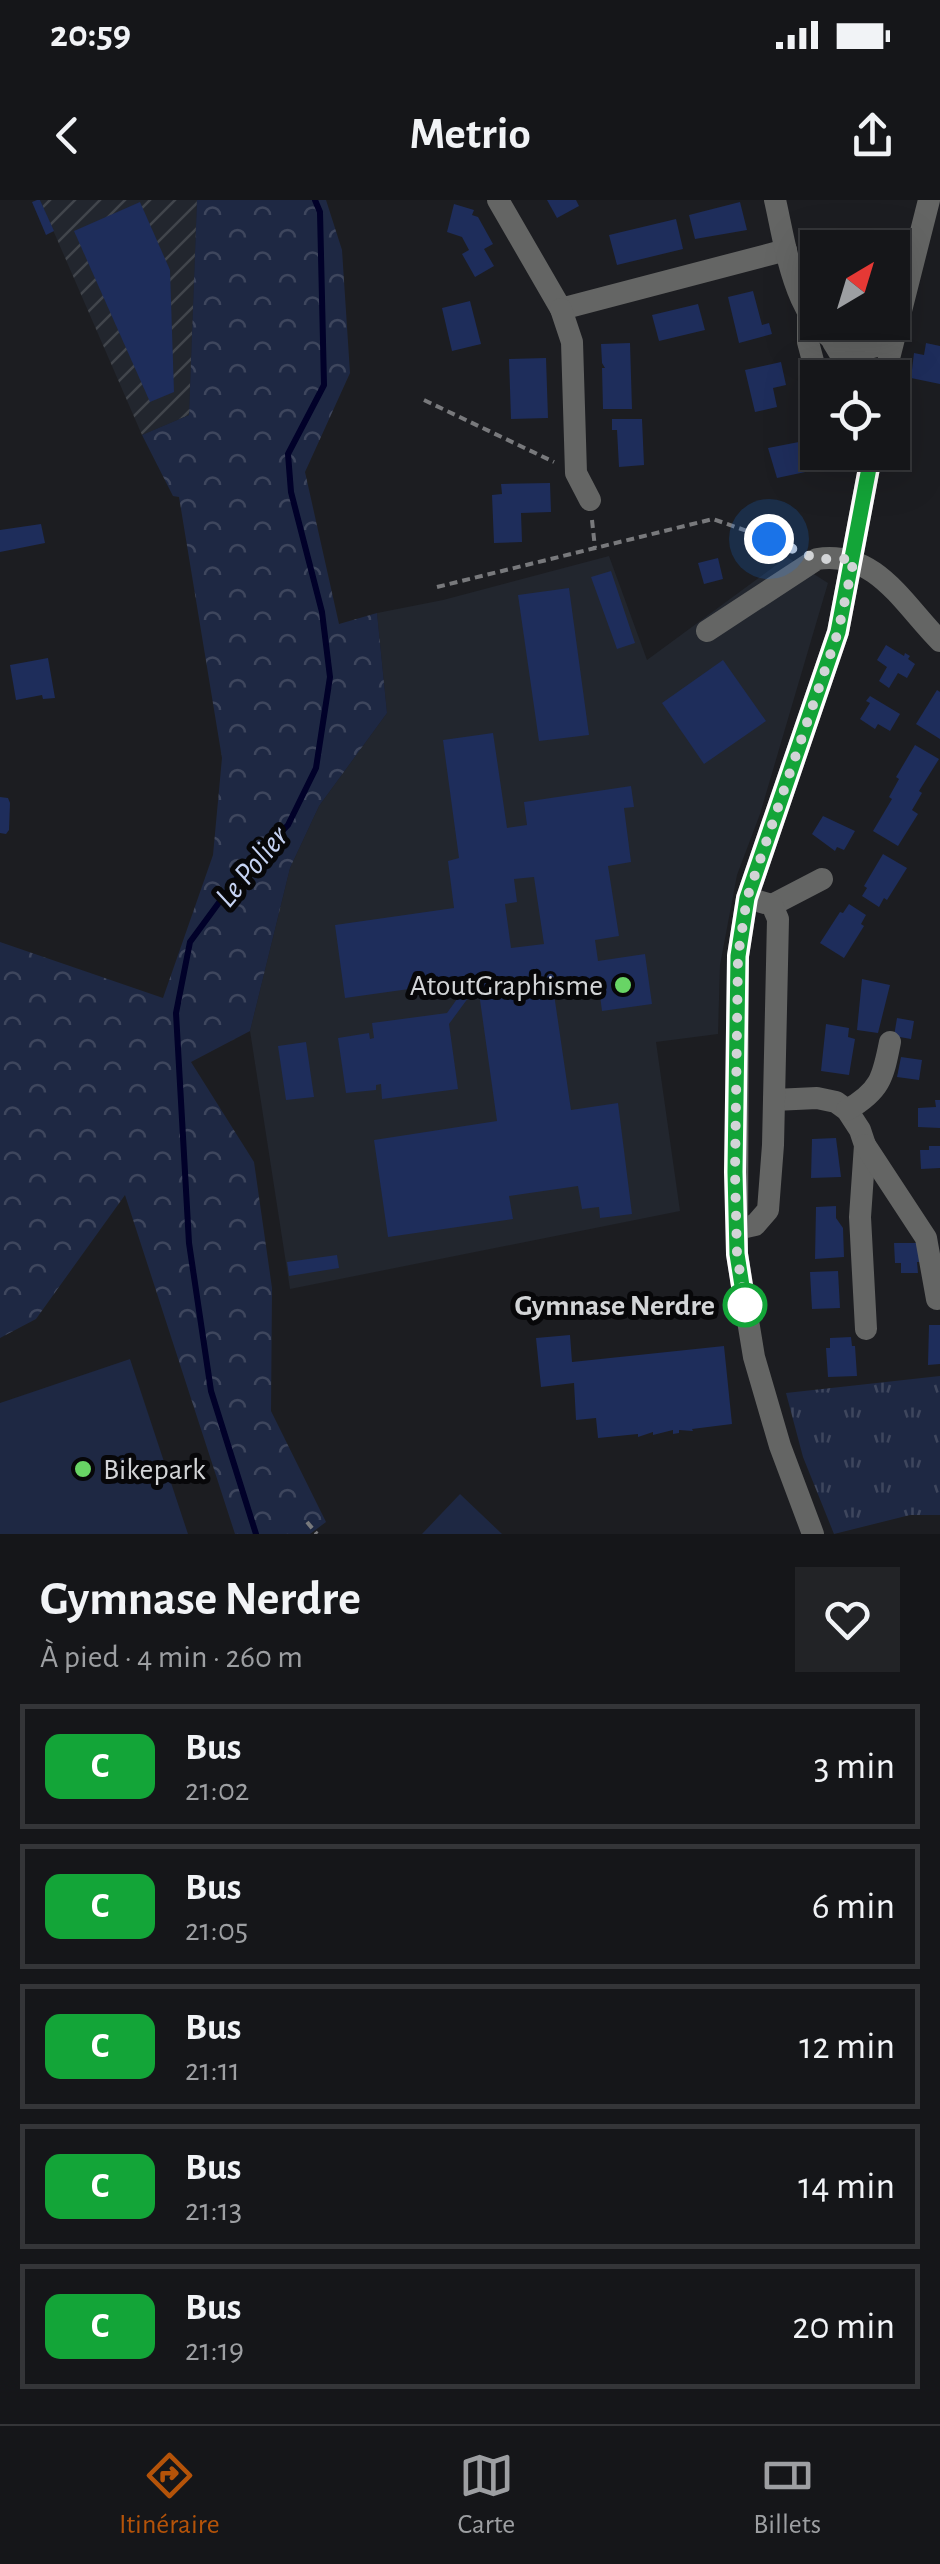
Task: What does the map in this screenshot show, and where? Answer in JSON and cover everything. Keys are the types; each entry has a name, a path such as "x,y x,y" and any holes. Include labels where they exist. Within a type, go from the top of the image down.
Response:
{"street":[{"path":"498,200 561,309 572,342 576,473 590,500"},
{"path":"775,200 800,293"},
{"path":"910,272 929,200"},
{"path":"561,309 786,250"},
{"path":"810,340 813,360"},
{"path":"834,342 875,348 885,340"},
{"path":"834,342 844,360"},
{"path":"811,354 816,360"},
{"path":"813,1534 780,1446 754,1357 737,1254 738,956 747,898 838,632 854,559 866,470"},
{"path":"707,632 817,559 854,559 874,571 940,641"},
{"path":"747,898 772,905 822,879"},
{"path":"736,1229 755,1226 768,1210 778,919 772,905"},
{"path":"847,1110 868,1098 883,1076 890,1042"},
{"path":"774,1100 817,1098 836,1102 847,1110 926,1238 937,1298"},
{"path":"865,1144 860,1216 866,1329"}],"path":[{"path":"424,400 576,473"},
{"path":"590,500 595,548"},
{"path":"437,588 713,519 817,559"},
{"path":"307,1522 316,1534"}],"shaded area":[{"path":"40,200 197,200 189,415 142,435"},
{"path":"609,556 647,660 787,557 828,583 760,814 737,875 720,965 718,1034 656,1042 680,1211 290,1289 250,1031 290,868 319,806 387,713 377,613 443,600"}],"green space":[{"path":"197,200 326,200 342,250 350,373 305,472 339,624 377,613 387,713 319,806 290,868 250,1031 191,1062 254,1162 272,1288 271,1411 326,1522 310,1534 235,1534 125,1195 36,1319 0,1338 0,942 163,998 213,855 222,758 179,497 173,496 142,435 189,415"},
{"name":"Bikepark","path":"130,1359 188,1534 0,1534 0,1403"},
{"path":"940,1376 940,1515 910,1515 834,1534 803,1457 786,1393"},
{"path":"460,1494 502,1534 422,1534"}],"building":[{"path":"40,200 54,231 46,235 32,202"},
{"path":"547,200 576,200 579,206 557,218"},
{"path":"140,202 170,270 174,392 150,402 74,231"},
{"path":"740,202 747,230 695,239 689,215"},
{"path":"454,204 474,210 472,215 478,217 493,244 484,249 494,266 475,277 462,254 469,250 462,237 447,232"},
{"path":"676,219 683,249 617,265 609,235"},
{"path":"753,291 762,325 769,323 772,334 739,343 728,297"},
{"path":"470,301 481,344 452,351 442,308"},
{"path":"698,304 705,330 659,341 652,315"},
{"path":"630,343 632,409 603,409 605,368 601,344"},
{"path":"926,343 940,346 940,384 911,378 914,353 924,355"},
{"path":"546,358 548,418 511,419 509,359"},
{"path":"781,362 786,385 773,388 777,407 755,412 745,370"},
{"path":"612,419 642,419 644,465 619,467 617,430 612,430"},
{"path":"800,442 800,470 810,471 777,478 768,448"},
{"path":"550,483 551,512 521,513 522,542 494,543 492,495 502,494 501,484"},
{"path":"41,524 45,543 0,552 0,530"},
{"path":"718,558 723,579 704,584 698,563"},
{"path":"611,571 635,643 617,649 591,577"},
{"path":"569,588 589,735 539,741 518,595"},
{"path":"886,645 910,656 908,659 915,664 907,678 898,673 889,688 879,681 887,667 877,660"},
{"path":"48,658 55,698 43,699 42,695 16,700 10,665"},
{"path":"723,660 766,721 704,764 662,703"},
{"path":"937,690 940,692 940,739 916,724"},
{"path":"870,696 900,714 890,731 878,724 875,729 860,719"},
{"path":"493,733 507,828 527,825 524,802 631,786 634,807 624,808 631,862 608,866 619,936 595,940 598,961 645,954 652,1004 602,1011 599,988 554,994 571,1110 618,1103 632,1214 600,1218 599,1207 582,1209 578,1186 509,1196 513,1219 388,1237 374,1140 497,1121 479,993 471,994 449,1024 458,1089 382,1099 381,1084 376,1085 376,1090 346,1093 338,1038 369,1033 370,1039 374,1038 372,1023 447,1013 467,985 466,981 345,998 335,925 454,908 448,861 459,858 443,740","holes":["534,877 544,944 511,948 505,904 517,902 514,879"]},
{"path":"915,745 939,759 919,791 922,793 912,810 918,814 898,846 873,831 892,799 889,797 899,779 896,777"},
{"path":"0,797 8,798 10,803 6,834 0,833"},
{"path":"823,816 855,831 844,850 837,847 835,851 812,834"},
{"path":"883,854 907,868 879,907 862,896"},
{"path":"849,904 866,915 861,924 864,926 844,958 820,943"},
{"path":"862,979 890,985 878,1033 857,1030"},
{"path":"897,1018 914,1021 911,1039 894,1036"},
{"path":"826,1024 849,1028 848,1037 855,1039 849,1075 821,1071"},
{"path":"306,1042 314,1097 286,1100 278,1046"},
{"path":"901,1057 922,1060 919,1080 897,1077"},
{"path":"935,1100 940,1100 940,1128 918,1127 918,1108 936,1107"},
{"path":"836,1138 841,1177 811,1178 812,1139"},
{"path":"929,1146 940,1146 940,1168 921,1169 920,1150 929,1150"},
{"path":"836,1206 836,1218 843,1228 844,1257 815,1259 816,1207"},
{"path":"894,1243 921,1243 918,1273 901,1273 901,1263 895,1263"},
{"path":"337,1255 339,1268 289,1276 287,1262"},
{"path":"838,1271 840,1308 812,1309 810,1272"},
{"path":"929,1325 940,1325 940,1364 928,1365"},
{"path":"570,1335 572,1362 724,1346 732,1424 673,1434 673,1430 638,1437 598,1438 596,1418 576,1420 574,1383 541,1387 536,1338"},
{"path":"851,1337 857,1376 828,1377 826,1348 830,1348 830,1338"}],"waterway":[{"name":"Le Polier","path":"256,1534 211,1391 189,1243 176,1013 190,942 237,878 288,825 316,768 330,677 322,612 291,492 288,454 324,385 320,212 315,200"}],"bus line":[{"name":"C","path":"745,1305 737,1254 735,1172 738,956 747,898 838,632 869,470"}],"place":[{"name":"AtoutGraphisme","path":"623,985"},
{"name":"Gymnase Nerdre","path":"745,1305"},
{"name":"Bikepark","path":"83,1469"}],"route":[{"path":"745,1305 737,1254 735,1172 738,956 747,898 838,632 854,559 817,559 769,539"}]}
